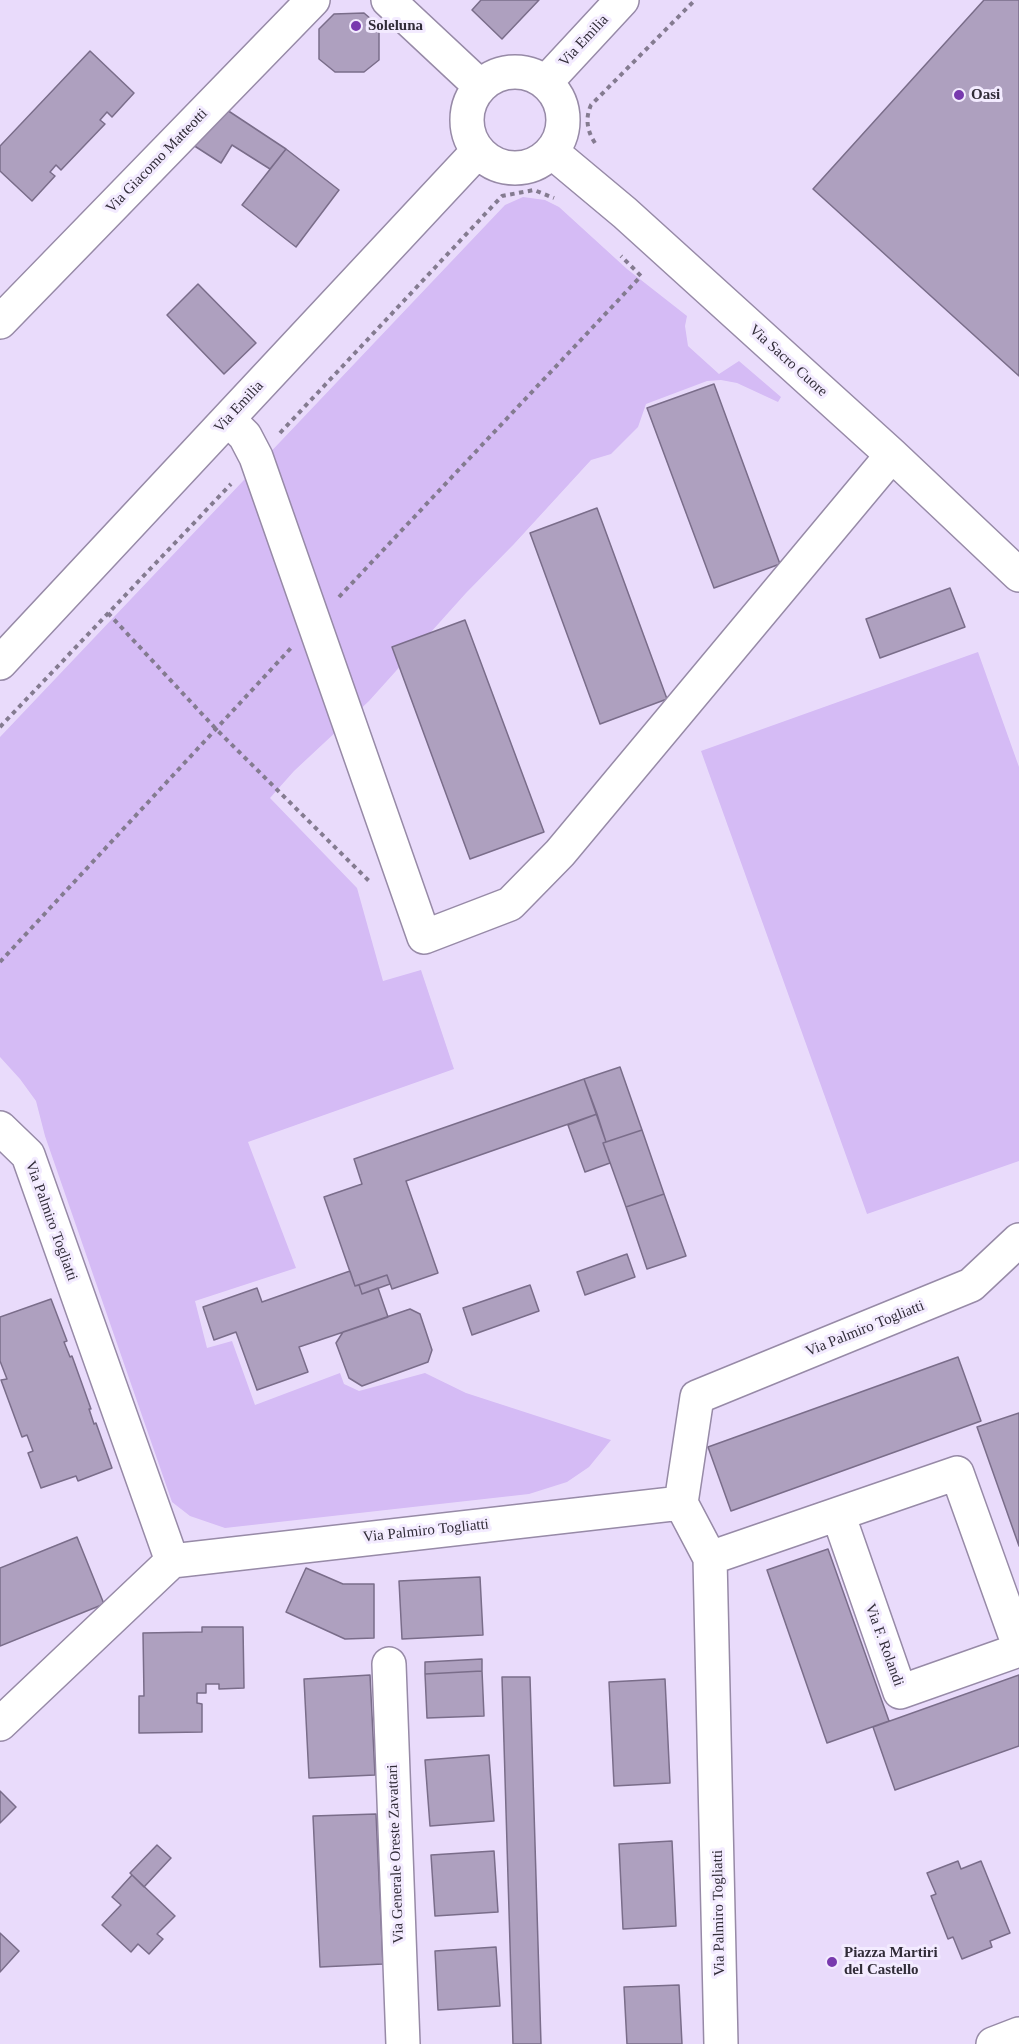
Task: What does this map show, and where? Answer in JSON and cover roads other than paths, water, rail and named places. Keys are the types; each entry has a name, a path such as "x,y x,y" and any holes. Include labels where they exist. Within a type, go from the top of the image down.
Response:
{"street":[{"name":"Via Giacomo Matteotti","path":"0,322 313,0"},
{"path":"388,0 480,86"},
{"name":"Via Emilia","path":"546,82 622,0"},
{"path":"505,72 533,75 546,82 556,94 563,108 564,123 560,138 552,152 542,161 515,168 488,161 471,139 467,125 467,111 480,86 491,77 505,72"},
{"name":"Via Emilia","path":"0,663 478,151"},
{"name":"Via Sacro Cuore","path":"552,152 625,213 892,455 1019,575"},
{"path":"228,419 245,436 256,457 424,936 510,904 561,853 892,455"},
{"name":"Via Palmiro Togliatti","path":"0,1128 28,1155 172,1561 681,1503"},
{"name":"Via Palmiro Togliatti","path":"721,2044 710,1558 681,1503 697,1397 971,1285 1019,1240"},
{"name":"Via F. Rolandi","path":"710,1558 957,1473 1019,1648 900,1692 838,1514"},
{"path":"0,1724 172,1561"},
{"name":"Via Generale Oreste Zavattari","path":"389,1664 403,2044"},
{"name":"Via Palmiro Togliatti","path":"721,2006 743,2044"},
{"path":"993,2044 1019,2034"}],"place":[{"name":"Soleluna","path":"356,26"},
{"name":"Oasi","path":"959,95"},
{"name":"Piazza Martiri del Castello","path":"832,1962"}]}
